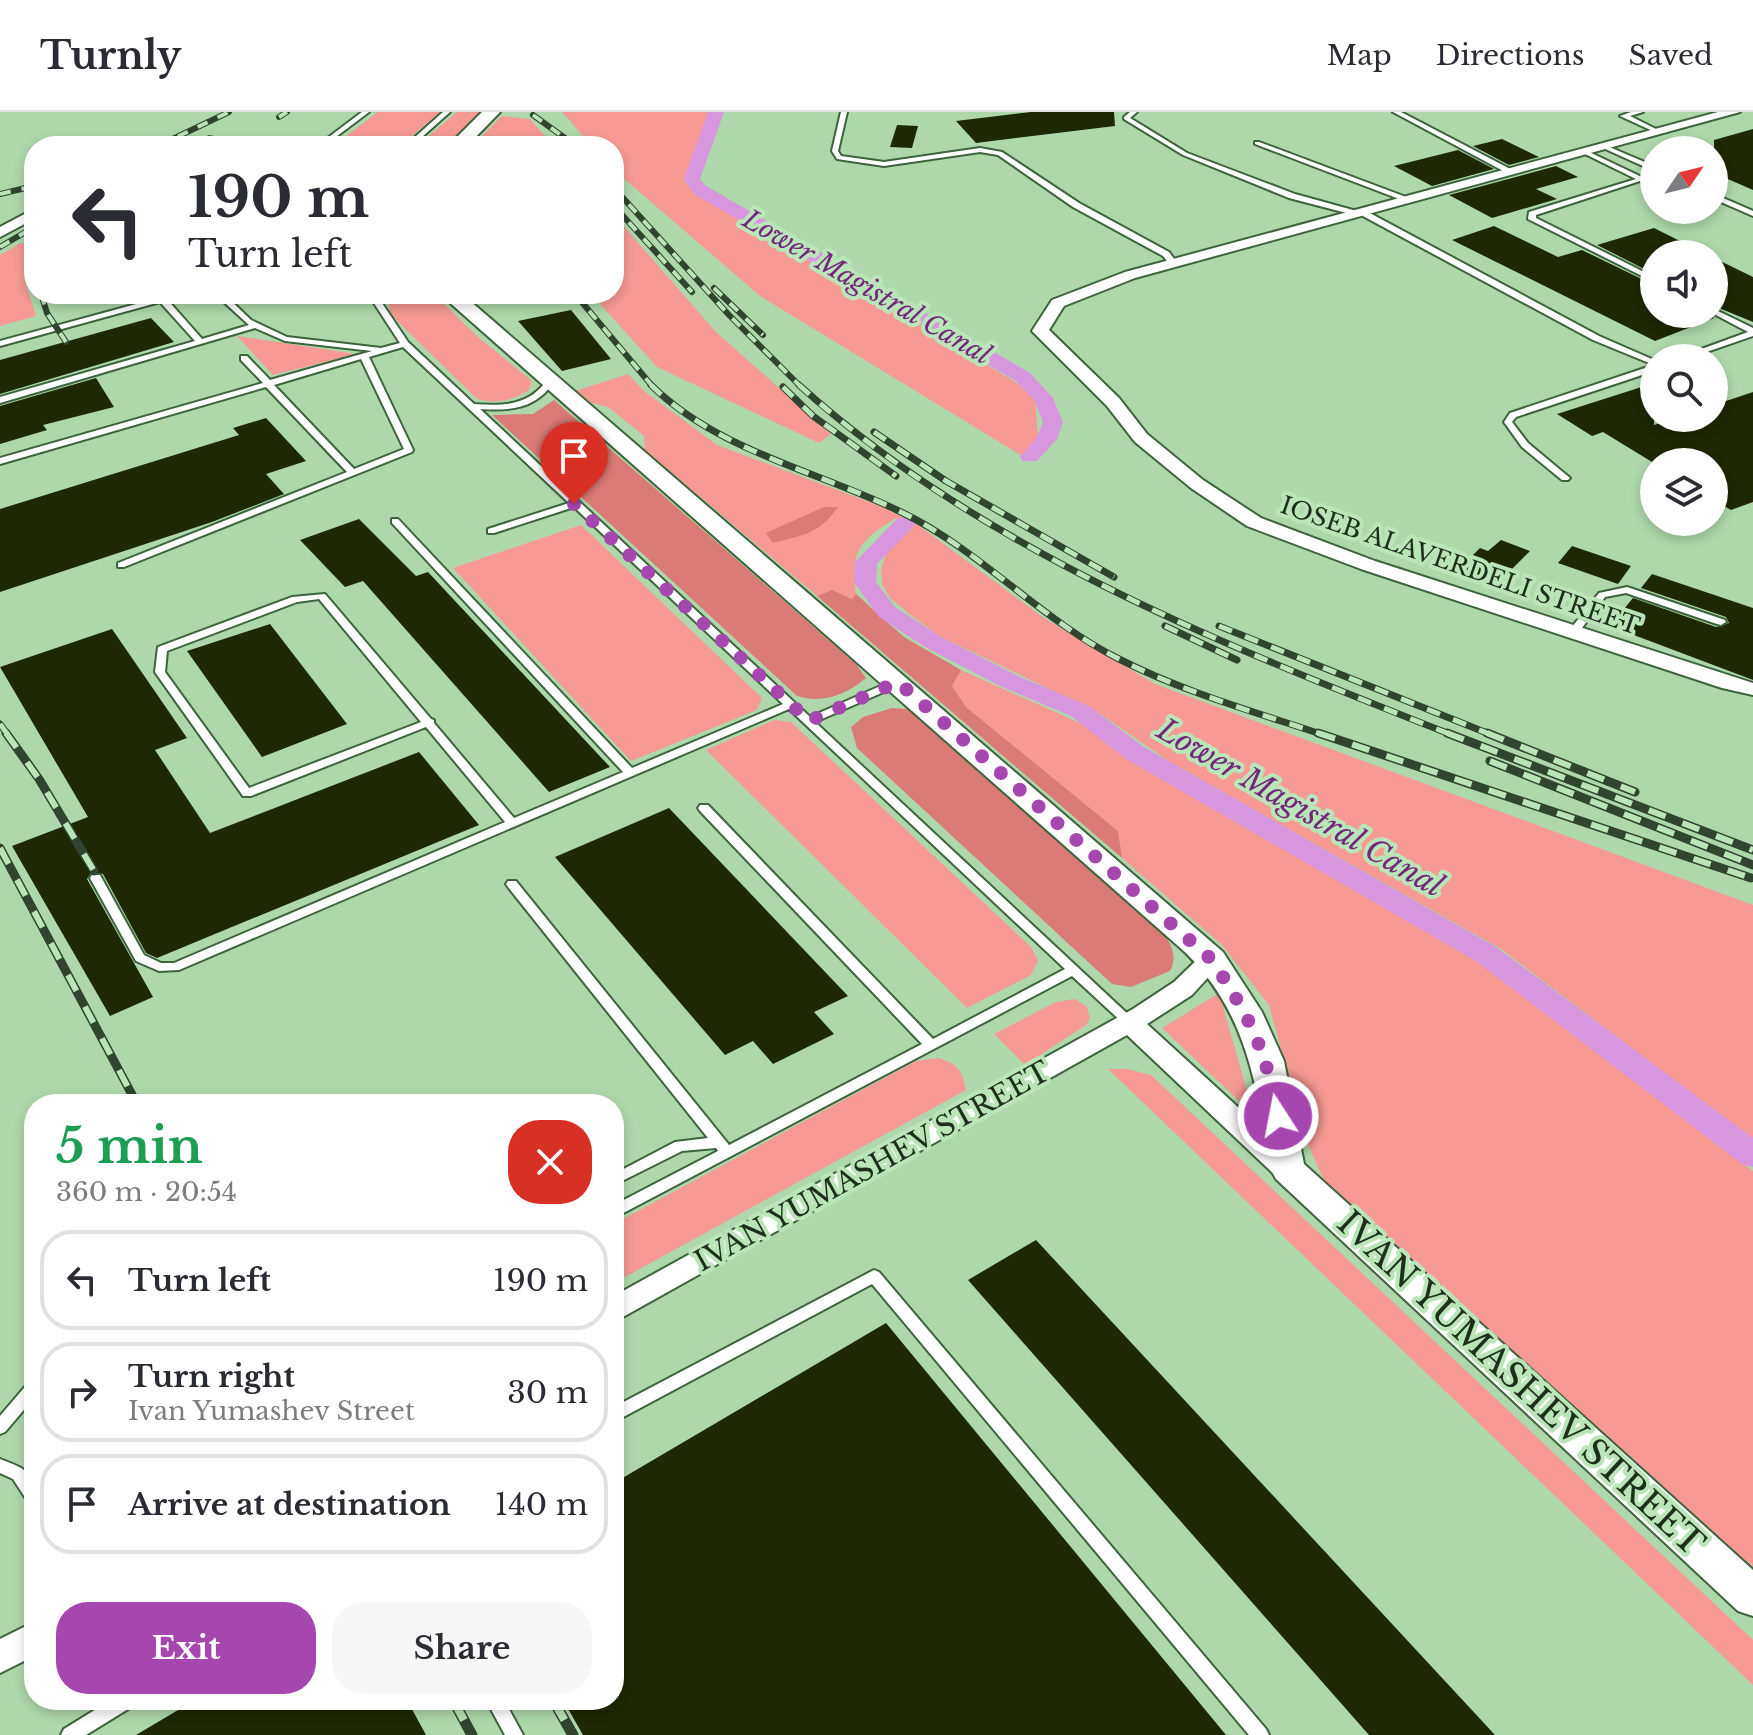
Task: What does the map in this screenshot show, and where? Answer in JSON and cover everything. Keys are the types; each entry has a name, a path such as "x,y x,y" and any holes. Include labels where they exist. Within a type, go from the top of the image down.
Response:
{"street":[{"path":"467,136 492,112"},
{"path":"1174,264 1733,112"},
{"path":"0,233 24,219"},
{"name":"IOSEB ALAVERDELI STREET","path":"1174,264 1130,275 1058,303 1040,331 1113,402 1141,438 1197,484 1254,522 1368,565 1572,634 1753,689"},
{"path":"461,304 898,682 1212,960 1246,1012 1268,1061 1288,1170"},
{"name":"IVAN YUMASHEV STREET","path":"624,1305 812,1203 1128,1021 1194,981 1212,960"},
{"name":"IVAN YUMASHEV STREET","path":"1128,1021 1753,1597"},
{"path":"0,1657 24,1644"}],"lane":[{"path":"334,136 366,112"},
{"path":"419,136 447,112"},
{"path":"844,112 835,151 839,158 884,164 980,150 1000,153 1076,205 1166,254 1174,264"},
{"path":"1134,112 1126,118 1185,154 1292,196 1360,213 1640,359"},
{"path":"1396,112 1512,172"},
{"path":"1613,112 1659,132"},
{"path":"1623,116 1640,112"},
{"path":"1257,143 1410,200"},
{"path":"1605,147 1640,163"},
{"path":"1585,152 1640,178"},
{"path":"1640,180 1532,214 1532,219 1640,273"},
{"path":"1728,202 1753,214"},
{"path":"0,344 144,304"},
{"path":"167,304 201,342"},
{"path":"230,304 255,326 285,339 384,350"},
{"name":"IVAN YUMASHEV STREET","path":"379,304 405,344 1128,1021"},
{"path":"1728,319 1753,332"},
{"path":"0,400 255,326"},
{"path":"1720,344 1753,332"},
{"path":"0,461 405,344"},
{"path":"121,565 316,490 351,471 409,450 364,356"},
{"path":"244,358 351,471"},
{"path":"1565,478 1525,445 1508,422 1513,415 1640,371"},
{"path":"472,406 520,405 541,396 550,382"},
{"path":"491,531 574,504"},
{"path":"395,521 631,774"},
{"path":"1572,634 1602,595 1627,590 1721,622"},
{"path":"430,722 247,793 160,672 162,649 295,599 322,596 430,722 513,824"},
{"path":"809,721 898,682"},
{"path":"96,878 140,958 159,967 175,967 790,705"},
{"path":"704,808 931,1045"},
{"path":"512,884 723,1147"},
{"path":"624,1206 723,1147 931,1045 1072,971"},
{"path":"624,1175 680,1146 723,1147"},
{"path":"624,1410 874,1276 1260,1735"},
{"path":"0,1427 24,1399"},
{"path":"0,1466 19,1474 24,1482"},
{"path":"70,1735 111,1710"},
{"path":"500,1710 514,1735"}],"shaded area":[{"path":"378,112 440,112 412,136 346,136"},
{"path":"457,112 481,112 459,136 429,136"},
{"path":"562,112 709,112 684,180 694,193 1014,381 1035,398 1038,437 1022,456 760,296 624,179 624,136 583,136"},
{"path":"502,116 530,119 545,136 482,136"},
{"path":"624,226 716,332 831,434 819,443 657,367 600,304 624,304"},
{"path":"24,244 24,304 32,304 36,316 0,326 0,255"},
{"path":"389,304 444,304 477,336 532,381 529,390 504,400 477,399 390,314"},
{"path":"237,336 356,354 273,375"},
{"path":"628,374 644,391 717,445 880,506 918,525 1044,618 1155,684 1753,905 1753,1140 1501,949 1170,762 1099,713 939,636 889,597 882,584 881,569 888,548 913,528 896,518 874,533 860,548 855,567 856,594 852,599 832,590 817,596 645,450 644,436 608,407 588,402 575,391"},
{"path":"554,400 856,664 866,678 833,696 816,699 797,696 492,415 533,414"},
{"path":"824,507 838,507 824,523 810,532 773,543 766,533"},
{"path":"581,525 762,698 757,710 631,761 453,568"},
{"path":"832,590 852,599 856,594 904,637 961,670 952,686 966,707 1118,831 1122,858 817,596"},
{"path":"961,670 1080,723 1161,778 1478,961 1753,1171 1753,1572 1325,1183 1306,1140 1269,1005 1222,945 1122,858 1118,831 966,707 952,686"},
{"path":"892,708 907,709 915,714 1155,923 1173,951 1170,971 1131,987 1112,984 857,748 851,727 863,717"},
{"path":"774,720 791,722 1031,947 1038,961 1031,975 967,1008 706,750"},
{"path":"1219,993 1254,1115 1162,1028"},
{"path":"1075,999 1087,1007 1090,1018 1086,1025 1025,1065 994,1034 1056,1002"},
{"path":"939,1058 950,1063 958,1069 966,1090 624,1278 624,1219 916,1061"},
{"path":"1108,1069 1127,1069 1151,1075 1753,1640 1753,1685"}],"building":[{"path":"1031,112 1114,112 1115,126 976,143 956,121"},
{"path":"897,125 918,126 912,148 890,147"},
{"path":"1753,129 1753,190 1728,179 1728,136"},
{"path":"1502,139 1539,157 1509,165 1473,146"},
{"path":"1458,150 1494,169 1432,186 1394,166"},
{"path":"1556,166 1578,177 1536,189 1557,199 1492,218 1449,195"},
{"path":"1494,226 1558,257 1582,250 1640,278 1640,328 1688,328 1655,341 1452,240"},
{"path":"1654,228 1678,240 1640,240 1640,267 1597,245"},
{"path":"1728,265 1753,277 1753,322 1728,312"},
{"path":"571,310 611,359 562,371 518,321"},
{"path":"151,318 174,342 0,394 0,360"},
{"path":"96,378 114,407 43,425 47,430 0,444 0,406"},
{"path":"1640,387 1640,432 1728,432 1728,400 1753,392 1753,502 1731,510 1728,508 1728,448 1640,448 1640,455 1603,432 1592,436 1557,414"},
{"path":"266,418 306,461 266,474 284,494 212,522 0,592 0,509 239,435 233,428"},
{"path":"359,519 416,576 428,572 610,767 549,792 363,581 345,587 300,540"},
{"path":"1501,540 1530,551 1497,584 1458,570 1480,548 1488,551"},
{"path":"1572,546 1631,566 1618,584 1558,563"},
{"path":"1652,574 1753,608 1753,680 1610,626 1633,598 1716,627 1729,623 1726,617 1641,588"},
{"path":"270,624 347,724 262,757 187,651"},
{"path":"112,629 187,738 155,750 210,833 419,752 479,825 157,958 146,953 103,874 92,872 87,879 153,997 110,1016 12,846 88,817 0,667"},
{"path":"669,808 848,996 814,1012 834,1034 773,1064 753,1041 725,1055 555,857"},
{"path":"1036,1240 1495,1735 1369,1735 968,1280"},
{"path":"886,1323 1226,1735 583,1735 569,1710 624,1710 624,1477"},
{"path":"178,1710 412,1710 426,1735 136,1735"}],"waterway":[{"name":"Lower Magistral Canal","path":"716,112 692,179 700,190 1023,377 1043,398 1053,422 1047,439 1030,457"},
{"name":"Lower Magistral Canal","path":"905,524 866,562 865,582 887,612 933,642 1009,681 1080,711 1135,753 1486,954 1753,1155"}],"railway":[{"path":"179,136 229,112"},
{"path":"279,117 287,112"},
{"path":"533,115 562,136"},
{"path":"0,194 24,188"},
{"path":"624,199 729,315 799,385"},
{"path":"624,217 692,292"},
{"path":"0,247 24,233"},
{"path":"714,288 763,335"},
{"path":"44,304 66,342"},
{"path":"583,304 652,386"},
{"path":"799,385 871,444 947,497 1026,545 1194,628 1447,733"},
{"path":"652,386 678,408 738,444 871,498 931,529 959,546 1063,625 1119,659 1194,691 1323,735"},
{"path":"783,387 813,416 896,476"},
{"path":"874,432 946,481 1114,577"},
{"path":"1165,626 1237,660"},
{"path":"1219,626 1492,735"},
{"path":"0,724 8,735"},
{"path":"6,733 39,779 94,871"},
{"path":"1318,733 1323,735"},
{"path":"1447,733 1753,850"},
{"path":"1447,733 1452,735"},
{"path":"1487,733 1635,792"},
{"path":"1323,735 1751,878"},
{"path":"1490,761 1753,865"},
{"path":"0,848 132,1094"},
{"path":"458,1710 472,1735"},
{"path":"559,1710 573,1735"}],"route":[{"path":"574,504 809,721 898,682 1175,924 1212,960 1246,1012 1268,1061 1278,1116"}]}
